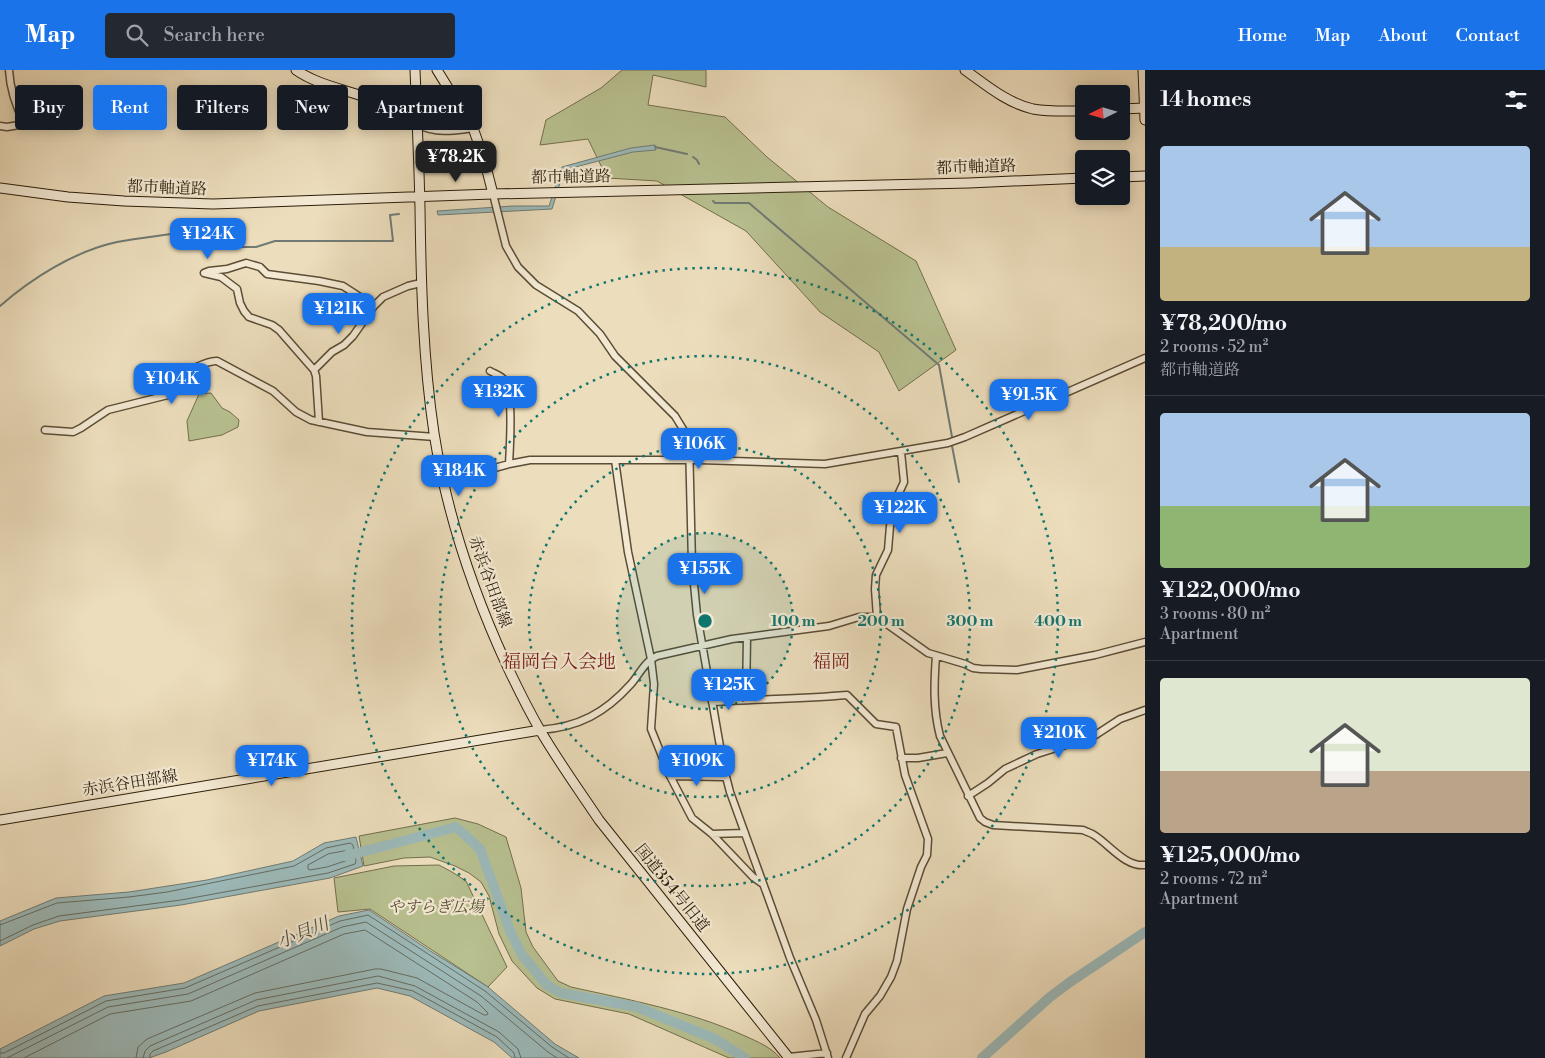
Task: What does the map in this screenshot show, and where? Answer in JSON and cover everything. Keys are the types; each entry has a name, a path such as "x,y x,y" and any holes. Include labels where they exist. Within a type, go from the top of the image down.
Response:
{"main road":[{"path":"296,70 315,81 358,95"},
{"name":"赤浜谷田部線","path":"415,70 416,85"},
{"path":"437,70 446,85"},
{"path":"965,70 1008,99 1019,104 1050,111 1075,111"},
{"path":"1144,70 1145,120"},
{"path":"1130,109 1145,108"},
{"name":"赤浜谷田部線","path":"0,820 540,730 502,655 475,591 452,516 444,482 435,437 426,371 421,283 417,130"},
{"path":"474,130 493,194"},
{"path":"1130,177 1145,176"},
{"name":"都市軸道路","path":"0,188 124,202 214,204 420,196 969,183 1075,178"},
{"name":"国道354号旧道","path":"540,730 599,820 789,1058"}],"street":[{"path":"0,126 7,127 25,124 13,94 9,70"},
{"path":"435,130 451,130"},
{"path":"493,194 506,246 518,267 536,285 578,311 604,339 615,356 675,416 689,441 692,564 702,645 726,777 790,958 816,1020 828,1056 789,1058"},
{"path":"319,422 314,370 279,330 272,325 249,317 240,303 238,289 220,277 204,273 246,263 260,267 267,274 343,286 374,306"},
{"path":"314,370 332,352 353,336 374,306 389,294 421,283"},
{"path":"444,482 530,460 690,460 825,464 902,452 948,442 971,434 1145,358"},
{"path":"45,430 73,432 108,410 168,395 177,379 211,360 217,361 273,391 296,412 311,420 367,432 435,437"},
{"path":"490,371 504,379 508,387 510,406 509,464"},
{"path":"876,618 876,575 888,550 890,526 898,495 904,482 902,452"},
{"path":"615,460 628,552 651,658 654,684 651,729 670,776 692,818 712,834 753,877 764,885"},
{"path":"540,730 567,726 582,721 603,710 631,684 651,658 702,645 829,626 859,617 876,618 928,653 965,664 972,668 1008,671 1095,655 1145,642"},
{"path":"746,700 747,637"},
{"path":"936,656 933,693 937,725 947,752 980,818 993,825 1083,830 1093,834 1112,850 1132,863 1138,866 1145,866"},
{"path":"712,702 847,695 876,724 896,727 905,775 928,840 927,856 921,867 907,909 897,961 891,977 880,996 866,1014 846,1058"},
{"path":"968,796 1005,769 1037,754 1094,736 1120,719 1145,710"},
{"path":"901,758 918,758 947,752"},
{"path":"670,776 726,777"},
{"path":"712,834 745,833"}],"green space":[{"path":"622,70 706,70 706,87 653,75 648,105 725,117 767,157 828,207 916,261 956,350 899,391 879,352 820,312 746,231 657,181 607,178 588,139 540,145 546,120 601,88"},
{"path":"211,393 222,408 239,420 238,427 222,435 189,441 187,421 199,394"},
{"path":"455,818 478,824 506,837 521,888 526,932 533,947 558,981 571,987 660,1007 724,1027 759,1043 773,1051 780,1058 729,1058 629,1014 555,999 537,988 512,961 499,934 489,896 481,882 469,873 430,857 404,858 364,866 359,836"},
{"name":"やすらぎ広場","path":"439,865 466,881 507,967 488,987 370,909 338,912 334,878 394,866"}],"water":[{"path":"655,145 656,150 633,152 564,170 552,209 438,215 437,211 513,206 549,206 562,167 631,148"},
{"path":"356,837 363,866 330,878 181,905 60,921 34,929 0,946 0,921 56,898 129,892 207,880 293,861 324,843"},
{"name":"小貝川","path":"369,910 488,987 555,1044 579,1058 512,1058 494,1042 410,996 377,988 259,1011 149,1058 0,1058 0,1049 104,996 184,983 339,916"}],"waterway":[{"path":"655,147 687,154"},
{"path":"693,157 699,164"},
{"path":"713,201 715,203 749,203 939,365 952,437"},
{"path":"190,244 196,247 256,247 275,241 393,241 390,215 399,214"},
{"path":"0,306 40,276 86,252 117,242 178,233"},
{"path":"952,446 959,482"},
{"path":"346,856 456,827 480,849 510,931 522,955 547,985 561,993 637,1007 715,1039 745,1058"},
{"path":"982,1058 1050,997 1145,932"}],"district":[{"name":"福岡台入会地","path":"559,662"},
{"name":"福岡","path":"831,662"}]}
